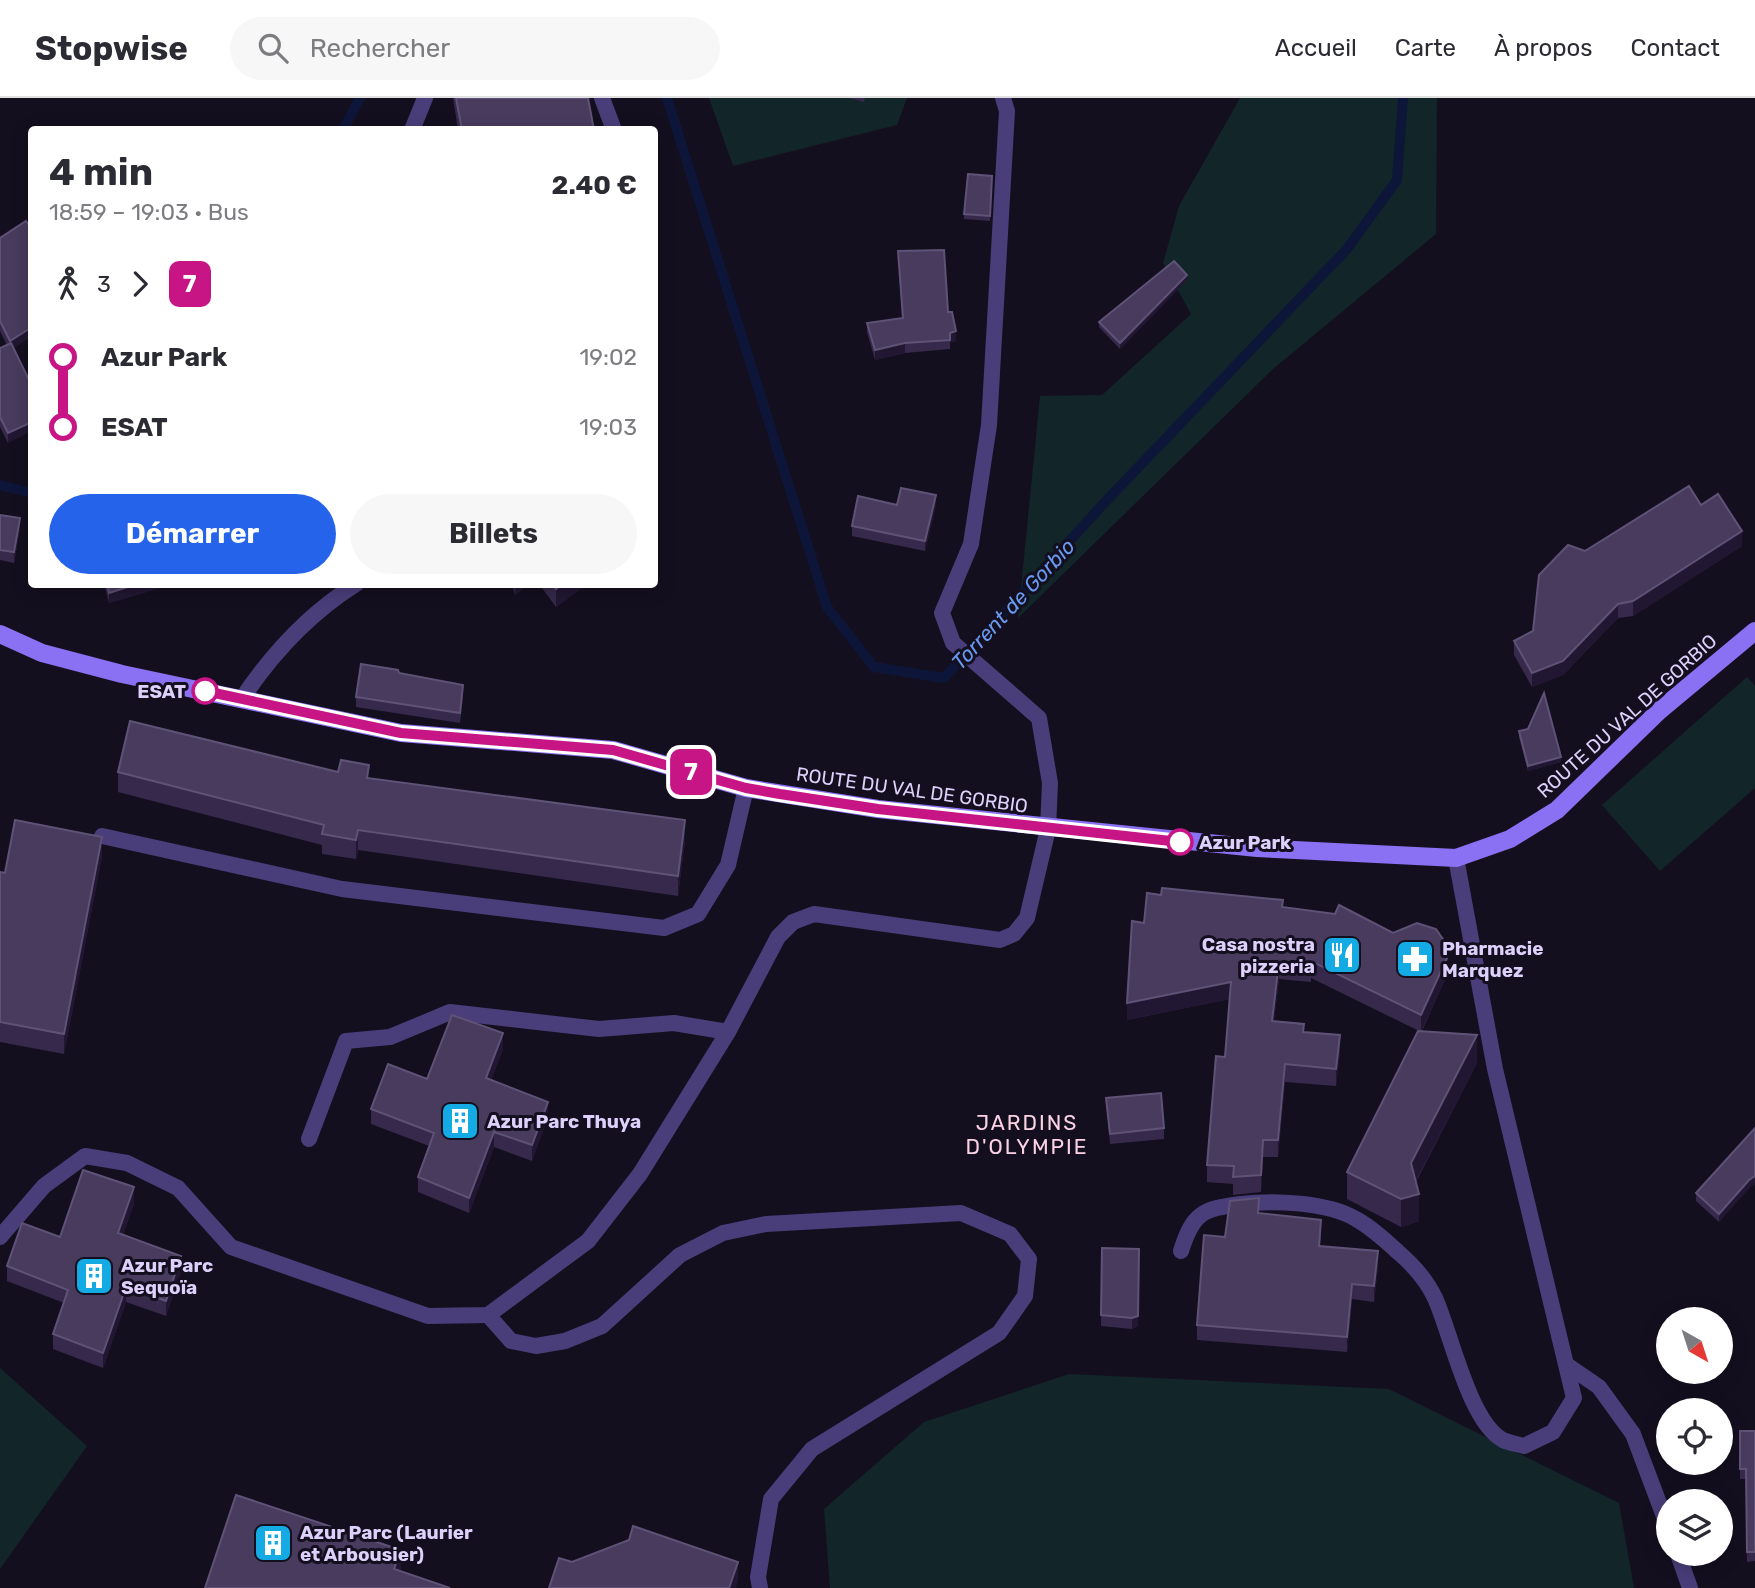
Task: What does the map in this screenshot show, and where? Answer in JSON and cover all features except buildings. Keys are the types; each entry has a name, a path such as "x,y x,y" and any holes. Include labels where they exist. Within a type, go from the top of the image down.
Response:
{"street":[{"name":"ROUTE DU VAL DE GORBIO","path":"0,635 42,653 122,674 401,733 613,750 746,788 878,809 1048,829 1257,848 1456,858 1510,839 1558,810 1658,711 1755,631"}],"lane":[{"path":"414,126 425,98"},
{"path":"603,98 613,126"},
{"path":"0,1237 44,1186 85,1156 127,1163 178,1188 231,1247 428,1316 488,1315 588,1241 640,1174 728,1032 778,937 793,922 814,914 1000,940 1014,934 1027,918 1048,829 1050,783 1039,718 953,643 942,613 971,544 989,425 1007,111 1003,98"},
{"path":"241,700 268,660 350,588"},
{"path":"102,836 342,889 664,928 698,914 728,865 746,788"},
{"path":"1181,1251 1189,1225 1202,1212 1236,1204 1271,1200 1354,1217 1409,1261 1433,1294 1467,1390 1486,1423 1503,1440 1524,1446 1553,1432 1574,1398 1495,1069 1456,858"},
{"path":"309,1139 346,1041 390,1037 450,1012 599,1029 674,1023 728,1032"},
{"path":"488,1315 511,1341 536,1346 565,1341 602,1326 680,1255 723,1233 766,1224 961,1213 1010,1234 1029,1259 1025,1296 999,1333 812,1449 771,1499 758,1577 760,1588"},
{"path":"1567,1365 1599,1387 1633,1434 1656,1495"},
{"path":"1682,1566 1690,1588"}],"green space":[{"path":"709,98 907,98 897,125 733,166"},
{"path":"1240,98 1437,98 1436,234 1273,369 1018,618 1040,396 1102,395 1191,314 1163,263 1179,206"},
{"path":"1747,677 1755,686 1755,788 1660,871 1602,805"},
{"path":"0,1368 87,1446 0,1569"},
{"path":"1069,1374 1389,1389 1619,1503 1634,1588 830,1588 824,1509 924,1422"}],"waterway":[{"name":"Torrent de Gorbio","path":"345,126 360,98"},
{"name":"Torrent de Gorbio","path":"667,98 827,607 874,667 944,678 1107,500 1347,249 1397,180 1403,98"},
{"name":"Torrent de Gorbio","path":"0,485 28,492"}],"bus line":[{"name":"7","path":"205,691 401,733 613,750 746,788 780,794 878,809 1180,842"}],"place":[{"name":"ESAT","path":"205,691"},
{"name":"Azur Park","path":"1180,842"},
{"name":"Casa nostra pizzeria","path":"1342,955"},
{"name":"Pharmacie Marquez","path":"1415,959"},
{"name":"Azur Parc Thuya","path":"460,1121"},
{"name":"Azur Parc Sequoïa","path":"94,1276"},
{"name":"Azur Parc (Laurier et Arbousier)","path":"273,1543"}],"district":[{"name":"JARDINS D'OLYMPIE","path":"1027,1134"}]}
